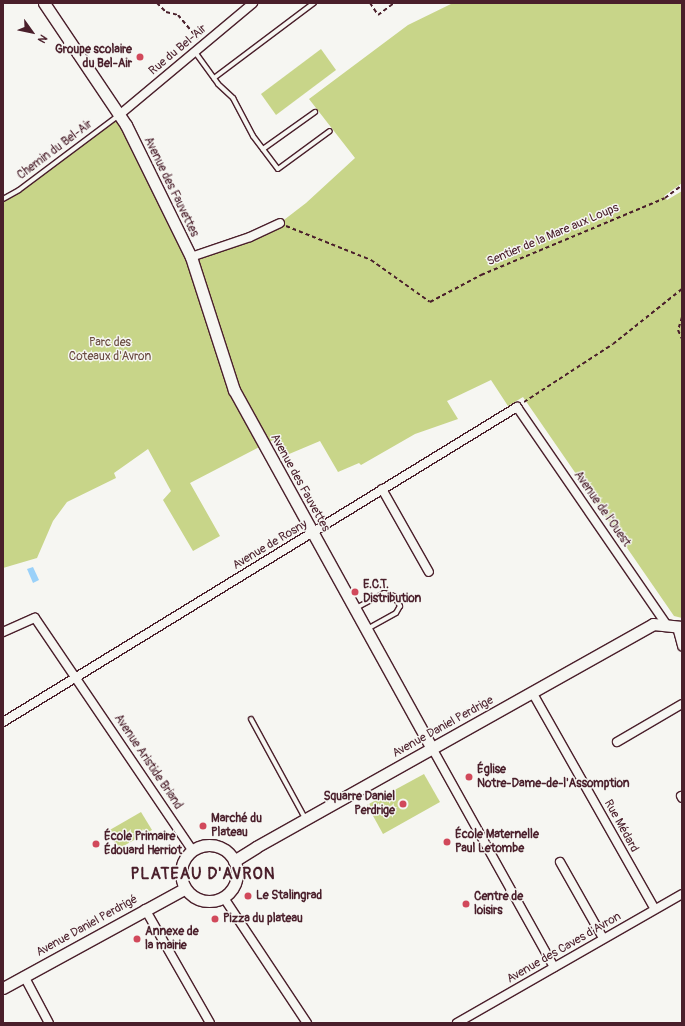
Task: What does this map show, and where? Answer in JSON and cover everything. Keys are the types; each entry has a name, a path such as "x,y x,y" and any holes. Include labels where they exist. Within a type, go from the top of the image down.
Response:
{"street":[{"name":"Avenue des Fauvettes","path":"44,3 126,126 191,256 234,390 554,967"},
{"name":"Rue du Bel-Air","path":"118,116 253,3"},
{"path":"191,256 250,237 280,223"},
{"name":"Avenue de Rosny","path":"3,722 517,407"},
{"name":"Avenue de l'Ouest","path":"517,407 675,626 682,646"},
{"path":"382,489 429,572"},
{"path":"3,632 36,618 76,678"},
{"name":"Avenue Daniel Perdrige","path":"234,861 305,819 653,624 675,626"},
{"name":"Avenue Aristide Briand","path":"76,678 192,850"},
{"name":"Rue Médard","path":"532,692 655,910"},
{"path":"617,742 682,704"},
{"path":"205,845 212,845 227,852 234,861 237,871 236,881 232,891 224,898 206,902 194,898 184,889 180,870 186,856 192,850 205,845"},
{"path":"560,862 603,938"},
{"name":"Avenue Daniel Perdrigé","path":"4,986 184,889"},
{"name":"Avenue des Caves d'Avron","path":"457,1023 682,894"},
{"path":"224,898 307,1023"},
{"path":"145,909 210,1023"},
{"path":"24,976 49,1023"}],"lane":[{"path":"214,78 314,3"},
{"path":"195,52 214,78 233,98 253,136 278,169 330,130"},
{"path":"263,149 315,112"},
{"name":"Chemin du Bel-Air","path":"3,199 19,190 118,116"},
{"path":"355,608 384,593 394,596 400,606 396,613 367,630"},
{"path":"251,719 305,819"}],"path":[{"path":"157,3 166,12 178,15 203,45"},
{"path":"370,3 378,15 394,3"},
{"name":"Sentier de la Mare aux Loups","path":"280,223 371,260 430,302 481,275 665,198 682,185"},
{"path":"517,407 613,344 682,289"},
{"path":"682,317 678,330 682,339"}],"green space":[{"name":"Parc des Coteaux d'Avron","path":"453,3 682,3 682,183 664,196 667,200 682,191 682,618 674,616 523,397 508,406 491,380 447,401 458,419 415,434 361,465 359,463 338,472 320,441 282,457 273,440 190,483 220,536 193,551 163,500 171,491 148,449 114,473 116,478 67,502 53,521 37,558 3,568 3,198 43,172 118,116 191,256 280,223 306,203 355,158 309,99 408,25"},
{"path":"321,49 336,70 276,115 261,94"},
{"name":"Squarre Daniel Perdrige","path":"424,774 440,802 383,834 367,805"},
{"path":"141,812 152,830 118,849 108,831"}],"water":[{"path":"33,567 39,580 33,583 27,569"}],"place":[{"name":"Groupe scolaire du Bel-Air","path":"140,57"},
{"name":"E.C.T. Distribution","path":"355,592"},
{"name":"Église Notre-Dame-de-l'Assomption","path":"469,777"},
{"name":"Squarre Daniel Perdrige","path":"403,804"},
{"name":"Marché du Plateau","path":"203,826"},
{"name":"École Maternelle Paul Letombe","path":"447,842"},
{"name":"École Primaire Édouard Herriot","path":"96,844"},
{"name":"Le Stalingrad","path":"248,896"},
{"name":"Centre de loisirs","path":"466,904"},
{"name":"Pizza du plateau","path":"215,919"},
{"name":"Annexe de la mairie","path":"137,939"}],"district":[{"name":"PLATEAU D'AVRON","path":"203,874"}]}
